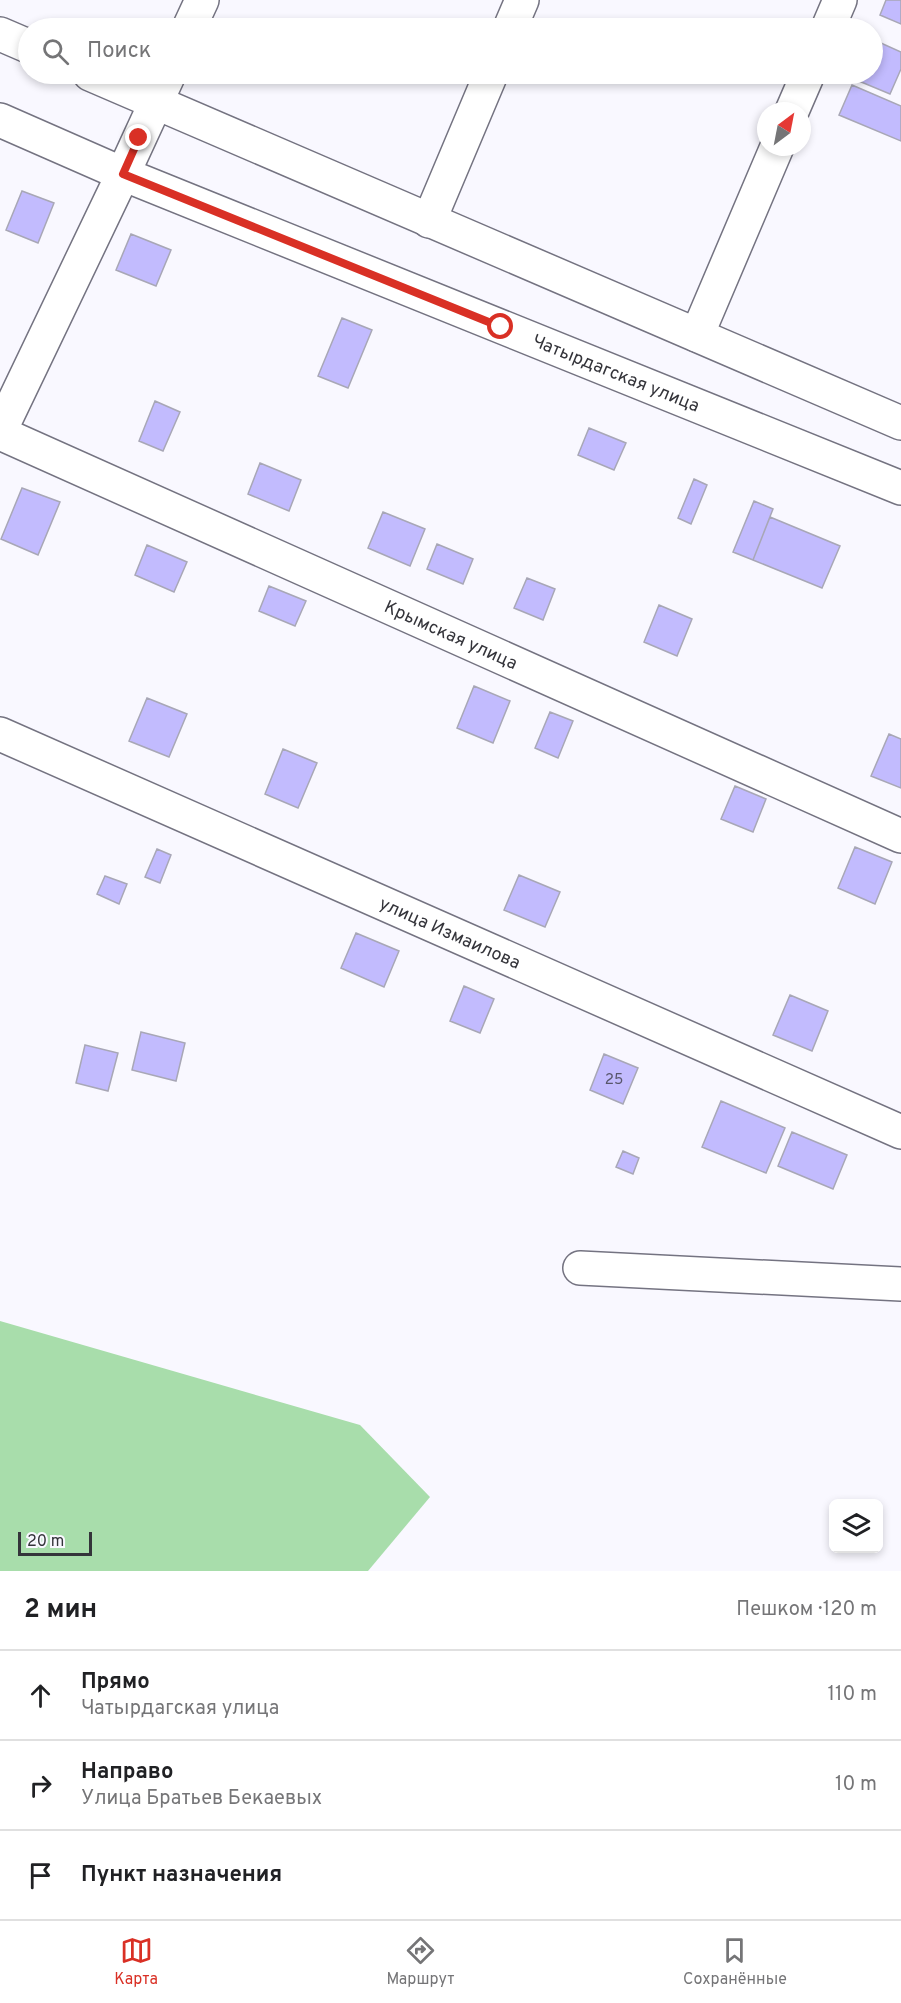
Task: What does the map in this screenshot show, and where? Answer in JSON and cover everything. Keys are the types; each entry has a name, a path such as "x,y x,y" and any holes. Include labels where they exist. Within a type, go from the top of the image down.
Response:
{"street":[{"path":"194,18 202,0"},
{"path":"514,18 522,0"},
{"path":"832,18 840,0"},
{"path":"0,34 18,42"},
{"path":"112,84 901,423"},
{"path":"0,432 164,84"},
{"path":"429,221 487,84"},
{"path":"796,102 804,84"},
{"name":"Чатырдагская улица","path":"0,120 123,174 901,488"},
{"path":"697,335 773,156"},
{"name":"Крымская улица","path":"0,432 901,836"},
{"name":"улица Измаилова","path":"0,734 901,1132"},
{"path":"580,1268 901,1284"}],"green space":[{"path":"0,1321 360,1425 430,1497 368,1571 0,1571"}],"building":[{"path":"886,0 901,0 901,24 880,15"},
{"path":"883,44 901,52 901,69 890,94 866,84 883,84"},
{"path":"852,85 901,106 901,141 839,115"},
{"path":"22,191 54,203 38,243 6,230"},
{"path":"131,234 171,250 156,286 116,270"},
{"path":"342,318 372,330 348,388 318,376"},
{"path":"155,401 180,412 163,451 139,441"},
{"path":"589,428 626,443 614,470 578,455"},
{"path":"260,463 301,480 289,511 248,494"},
{"path":"694,479 707,485 691,524 678,518"},
{"path":"22,488 60,502 38,555 1,539"},
{"path":"754,501 773,509 753,560 733,552"},
{"path":"383,512 425,529 410,566 368,548"},
{"path":"770,517 840,546 822,588 753,560"},
{"path":"437,544 473,559 463,584 427,569"},
{"path":"147,545 187,562 174,592 135,575"},
{"path":"527,578 555,589 543,620 514,608"},
{"path":"269,586 306,601 295,626 259,611"},
{"path":"659,605 692,619 677,656 644,642"},
{"path":"474,686 510,701 493,743 457,728"},
{"path":"147,698 187,714 169,757 129,741"},
{"path":"550,712 573,721 558,758 535,748"},
{"path":"889,734 901,739 901,788 871,776"},
{"path":"283,749 317,763 298,808 265,794"},
{"path":"735,786 766,799 753,832 721,819"},
{"path":"855,847 892,862 875,904 838,888"},
{"path":"157,849 171,855 160,883 145,877"},
{"path":"519,875 560,892 545,927 504,910"},
{"path":"105,876 127,884 119,904 97,894"},
{"path":"356,933 399,951 384,987 341,968"},
{"path":"464,986 494,999 480,1033 450,1021"},
{"path":"790,995 828,1011 812,1051 773,1035"},
{"path":"141,1032 185,1043 176,1081 132,1070"},
{"path":"85,1045 118,1053 108,1091 76,1083"},
{"path":"604,1054 638,1068 623,1104 590,1090"},
{"path":"721,1101 785,1128 766,1173 702,1147"},
{"path":"792,1132 847,1155 833,1189 778,1166"},
{"path":"623,1151 639,1158 633,1174 616,1167"}],"route":[{"path":"139,138 123,174 501,327"}]}
